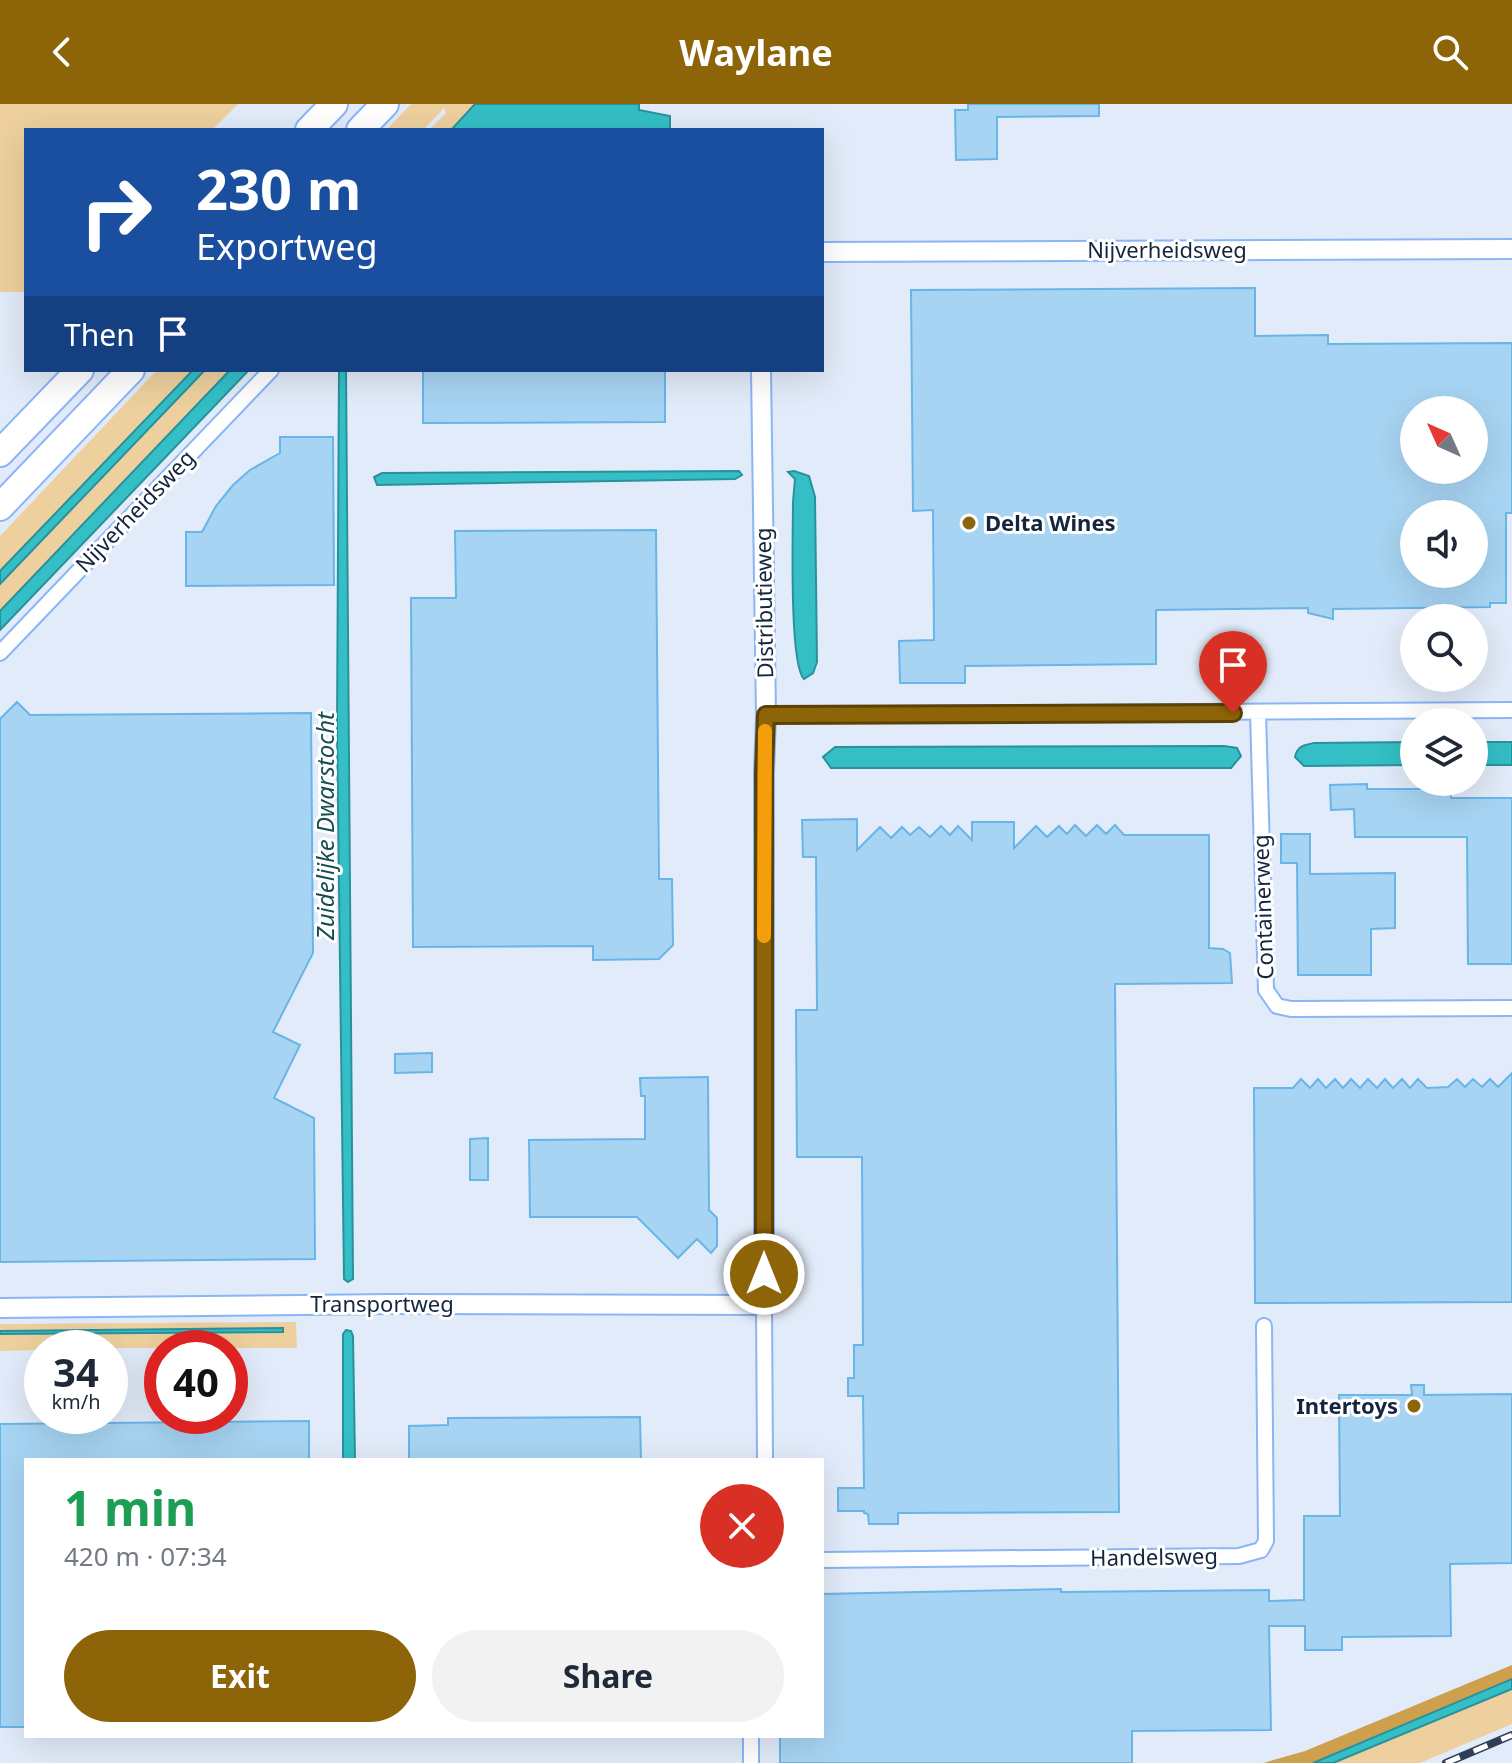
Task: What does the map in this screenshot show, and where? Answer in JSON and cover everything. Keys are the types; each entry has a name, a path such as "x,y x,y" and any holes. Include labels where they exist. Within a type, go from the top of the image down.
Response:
{"highway":[{"path":"362,128 385,104"},
{"path":"0,453 78,372"},
{"path":"0,507 129,372"}],"street":[{"name":"Nijverheidsweg","path":"824,252 1512,249"},
{"name":"Nijverheidsweg","path":"0,653 269,372"},
{"name":"Distributieweg","path":"761,372 766,715 765,1458"},
{"path":"766,715 1512,710"},
{"name":"Containerweg","path":"1258,713 1266,990 1277,1006 1291,1009 1512,1008"},
{"name":"Transportweg","path":"0,1308 406,1304 764,1305"},
{"name":"Handelsweg","path":"824,1560 1239,1556 1261,1550 1266,1541 1264,1326"},
{"path":"751,1738 751,1763"}],"shaded area":[{"path":"0,104 238,104 214,128 24,128 24,292 0,292"},
{"path":"411,104 475,104 453,128 431,128 446,113 444,108 425,128 388,128"},
{"path":"155,372 191,372 0,571 0,536"},
{"path":"203,372 228,372 0,611 0,584"},
{"path":"296,1322 297,1348 248,1348 248,1331 283,1328 0,1331 0,1324"},
{"path":"128,1332 144,1332 144,1348 128,1348"},
{"path":"0,1334 24,1334 24,1350 0,1351"},
{"path":"1512,1665 1512,1679 1313,1763 1263,1763 1305,1751"},
{"path":"1512,1689 1512,1724 1420,1763 1333,1763"}],"water":[{"path":"475,104 639,104 639,110 670,116 670,128 453,128"},
{"path":"191,372 203,372 0,584 0,571"},
{"path":"228,372 247,372 0,630 0,611"},
{"path":"339,372 346,372 353,1279 348,1282 344,1279 337,730"},
{"path":"739,471 742,475 735,479 377,485 374,477 382,473"},
{"path":"788,472 809,476 815,497 817,662 813,673 804,679 799,669 794,624 795,479"},
{"path":"1400,742 1400,765 1304,766 1295,757 1296,753 1304,745"},
{"path":"1488,742 1512,742 1512,765 1488,765"},
{"path":"835,747 1237,748 1241,756 1231,768 831,768 823,757"},
{"path":"283,1328 283,1332 144,1330 144,1333 128,1333 128,1330 94,1330"},
{"path":"346,1330 351,1331 353,1336 355,1458 343,1458 343,1334"},
{"path":"0,1331 24,1331 24,1334 0,1334"},
{"path":"1512,1679 1512,1689 1333,1763 1313,1763"}],"building":[{"path":"968,104 1099,104 1099,116 997,117 997,159 956,160 955,110 968,110"},
{"path":"1255,288 1255,336 1328,335 1328,344 1512,343 1512,513 1506,513 1506,603 1490,603 1490,607 1488,604 1400,604 1400,608 1333,609 1333,619 1308,613 1308,608 1156,610 1156,664 965,666 965,683 900,683 899,641 934,640 933,510 913,511 911,290"},
{"path":"423,372 665,372 665,422 423,423"},
{"path":"280,437 333,437 334,585 186,586 186,532 202,532 216,506 233,485 250,470 280,453"},
{"path":"656,530 659,879 672,879 673,945 659,959 593,960 593,946 413,947 411,598 456,598 455,531"},
{"path":"17,702 30,715 311,713 313,953 273,1032 300,1045 274,1098 314,1118 315,1259 0,1262 0,719"},
{"path":"1367,784 1367,789 1400,789 1400,796 1512,798 1512,964 1468,964 1467,837 1355,837 1354,809 1331,810 1330,785"},
{"path":"857,819 857,850 880,827 891,838 902,827 910,835 919,827 930,837 941,826 950,835 958,826 972,840 972,822 1014,822 1014,848 1036,826 1047,837 1059,826 1067,834 1075,825 1086,836 1097,825 1106,834 1115,825 1124,835 1209,835 1209,948 1230,953 1232,983 1115,984 1119,1512 898,1513 898,1524 869,1524 868,1514 864,1511 838,1511 838,1488 864,1488 863,1396 848,1396 848,1378 854,1378 854,1345 863,1345 862,1157 797,1157 796,1010 817,1010 816,857 803,857 802,820"},
{"path":"1281,834 1310,834 1310,874 1395,873 1395,928 1371,929 1371,975 1298,975 1297,863 1281,863"},
{"path":"432,1053 432,1072 395,1073 395,1054"},
{"path":"1512,1073 1512,1302 1255,1303 1254,1088 1293,1088 1301,1079 1310,1088 1318,1079 1326,1088 1335,1079 1343,1088 1351,1079 1360,1088 1368,1079 1377,1088 1385,1079 1393,1088 1402,1079 1410,1088 1418,1079 1427,1088 1448,1087 1457,1079 1465,1087 1473,1079 1482,1087 1490,1079 1498,1087"},
{"path":"708,1077 709,1210 717,1218 717,1246 711,1253 697,1239 678,1258 637,1217 530,1217 529,1140 645,1139 645,1096 641,1096 640,1078"},
{"path":"488,1138 488,1180 470,1180 470,1139"},
{"path":"1411,1385 1424,1385 1424,1395 1512,1394 1512,1563 1450,1564 1451,1636 1342,1637 1342,1650 1305,1650 1305,1626 1269,1626 1271,1730 1132,1731 1132,1763 780,1763 780,1738 824,1738 824,1594 1061,1589 1061,1592 1269,1590 1269,1601 1304,1600 1304,1516 1340,1516 1339,1395 1412,1395"},
{"path":"640,1417 641,1458 409,1458 409,1426 448,1425 448,1418"},
{"path":"309,1421 309,1458 24,1458 24,1727 0,1727 0,1424 24,1424 24,1434 128,1434 128,1423 144,1423 144,1434 248,1434 248,1422"}],"railway":[{"path":"1446,1763 1512,1735"}],"slow traffic":[{"path":"764,936 765,731"}],"place":[{"name":"Delta Wines","path":"969,523"},
{"name":"Intertoys","path":"1414,1406"}],"route":[{"path":"764,1274 766,715 1233,713"}],"water label":[{"name":"Zuidelijke Dwarstocht","path":"326,826"}]}
